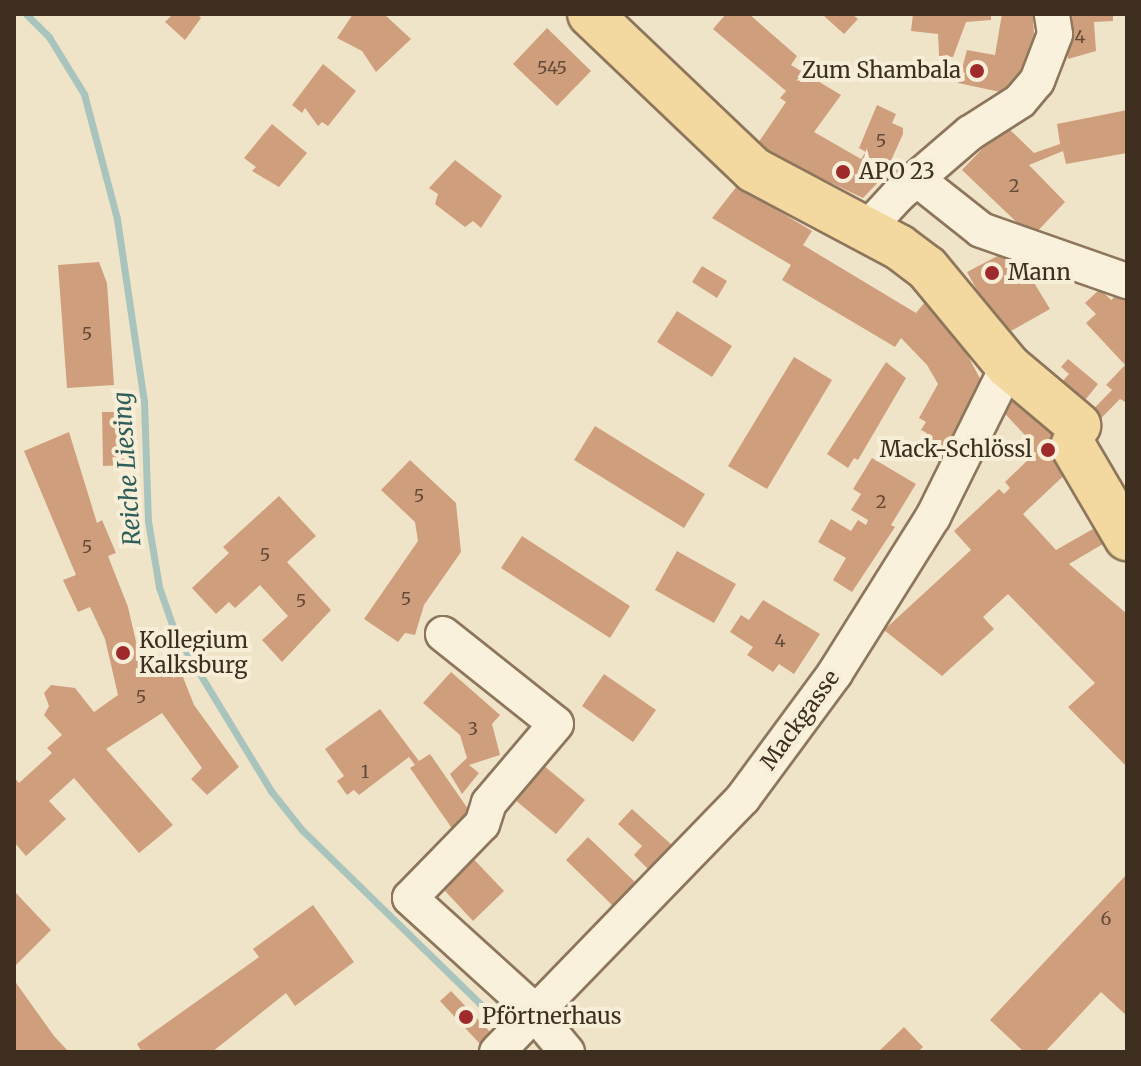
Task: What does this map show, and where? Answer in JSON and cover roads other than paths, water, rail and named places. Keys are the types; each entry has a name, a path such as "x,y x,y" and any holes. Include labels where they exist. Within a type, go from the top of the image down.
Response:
{"main road":[{"path":"590,14 754,170 864,232 899,247 938,278 1021,378 1127,493"},
{"path":"1076,435 1127,538"}],"street":[{"path":"864,232 970,133 1020,101 1037,81 1055,34 1052,14"},
{"path":"918,180 981,230 1127,281"},
{"name":"Mackgasse","path":"499,1050 743,798 835,673 1021,378"},
{"path":"443,634 556,724 489,803 482,824 410,898 567,1052"}],"waterway":[{"name":"Reiche Liesing","path":"26,14 49,37 84,94 117,219 144,401 148,521 159,587 175,633 271,791 302,830 507,1030"}],"place":[{"name":"Zum Shambala","path":"977,71"},
{"name":"APO 23","path":"843,172"},
{"name":"Mann","path":"992,273"},
{"name":"Mack-Schlössl","path":"1048,450"},
{"name":"Kollegium Kalksburg","path":"123,653"},
{"name":"Pförtnerhaus","path":"466,1017"}]}
